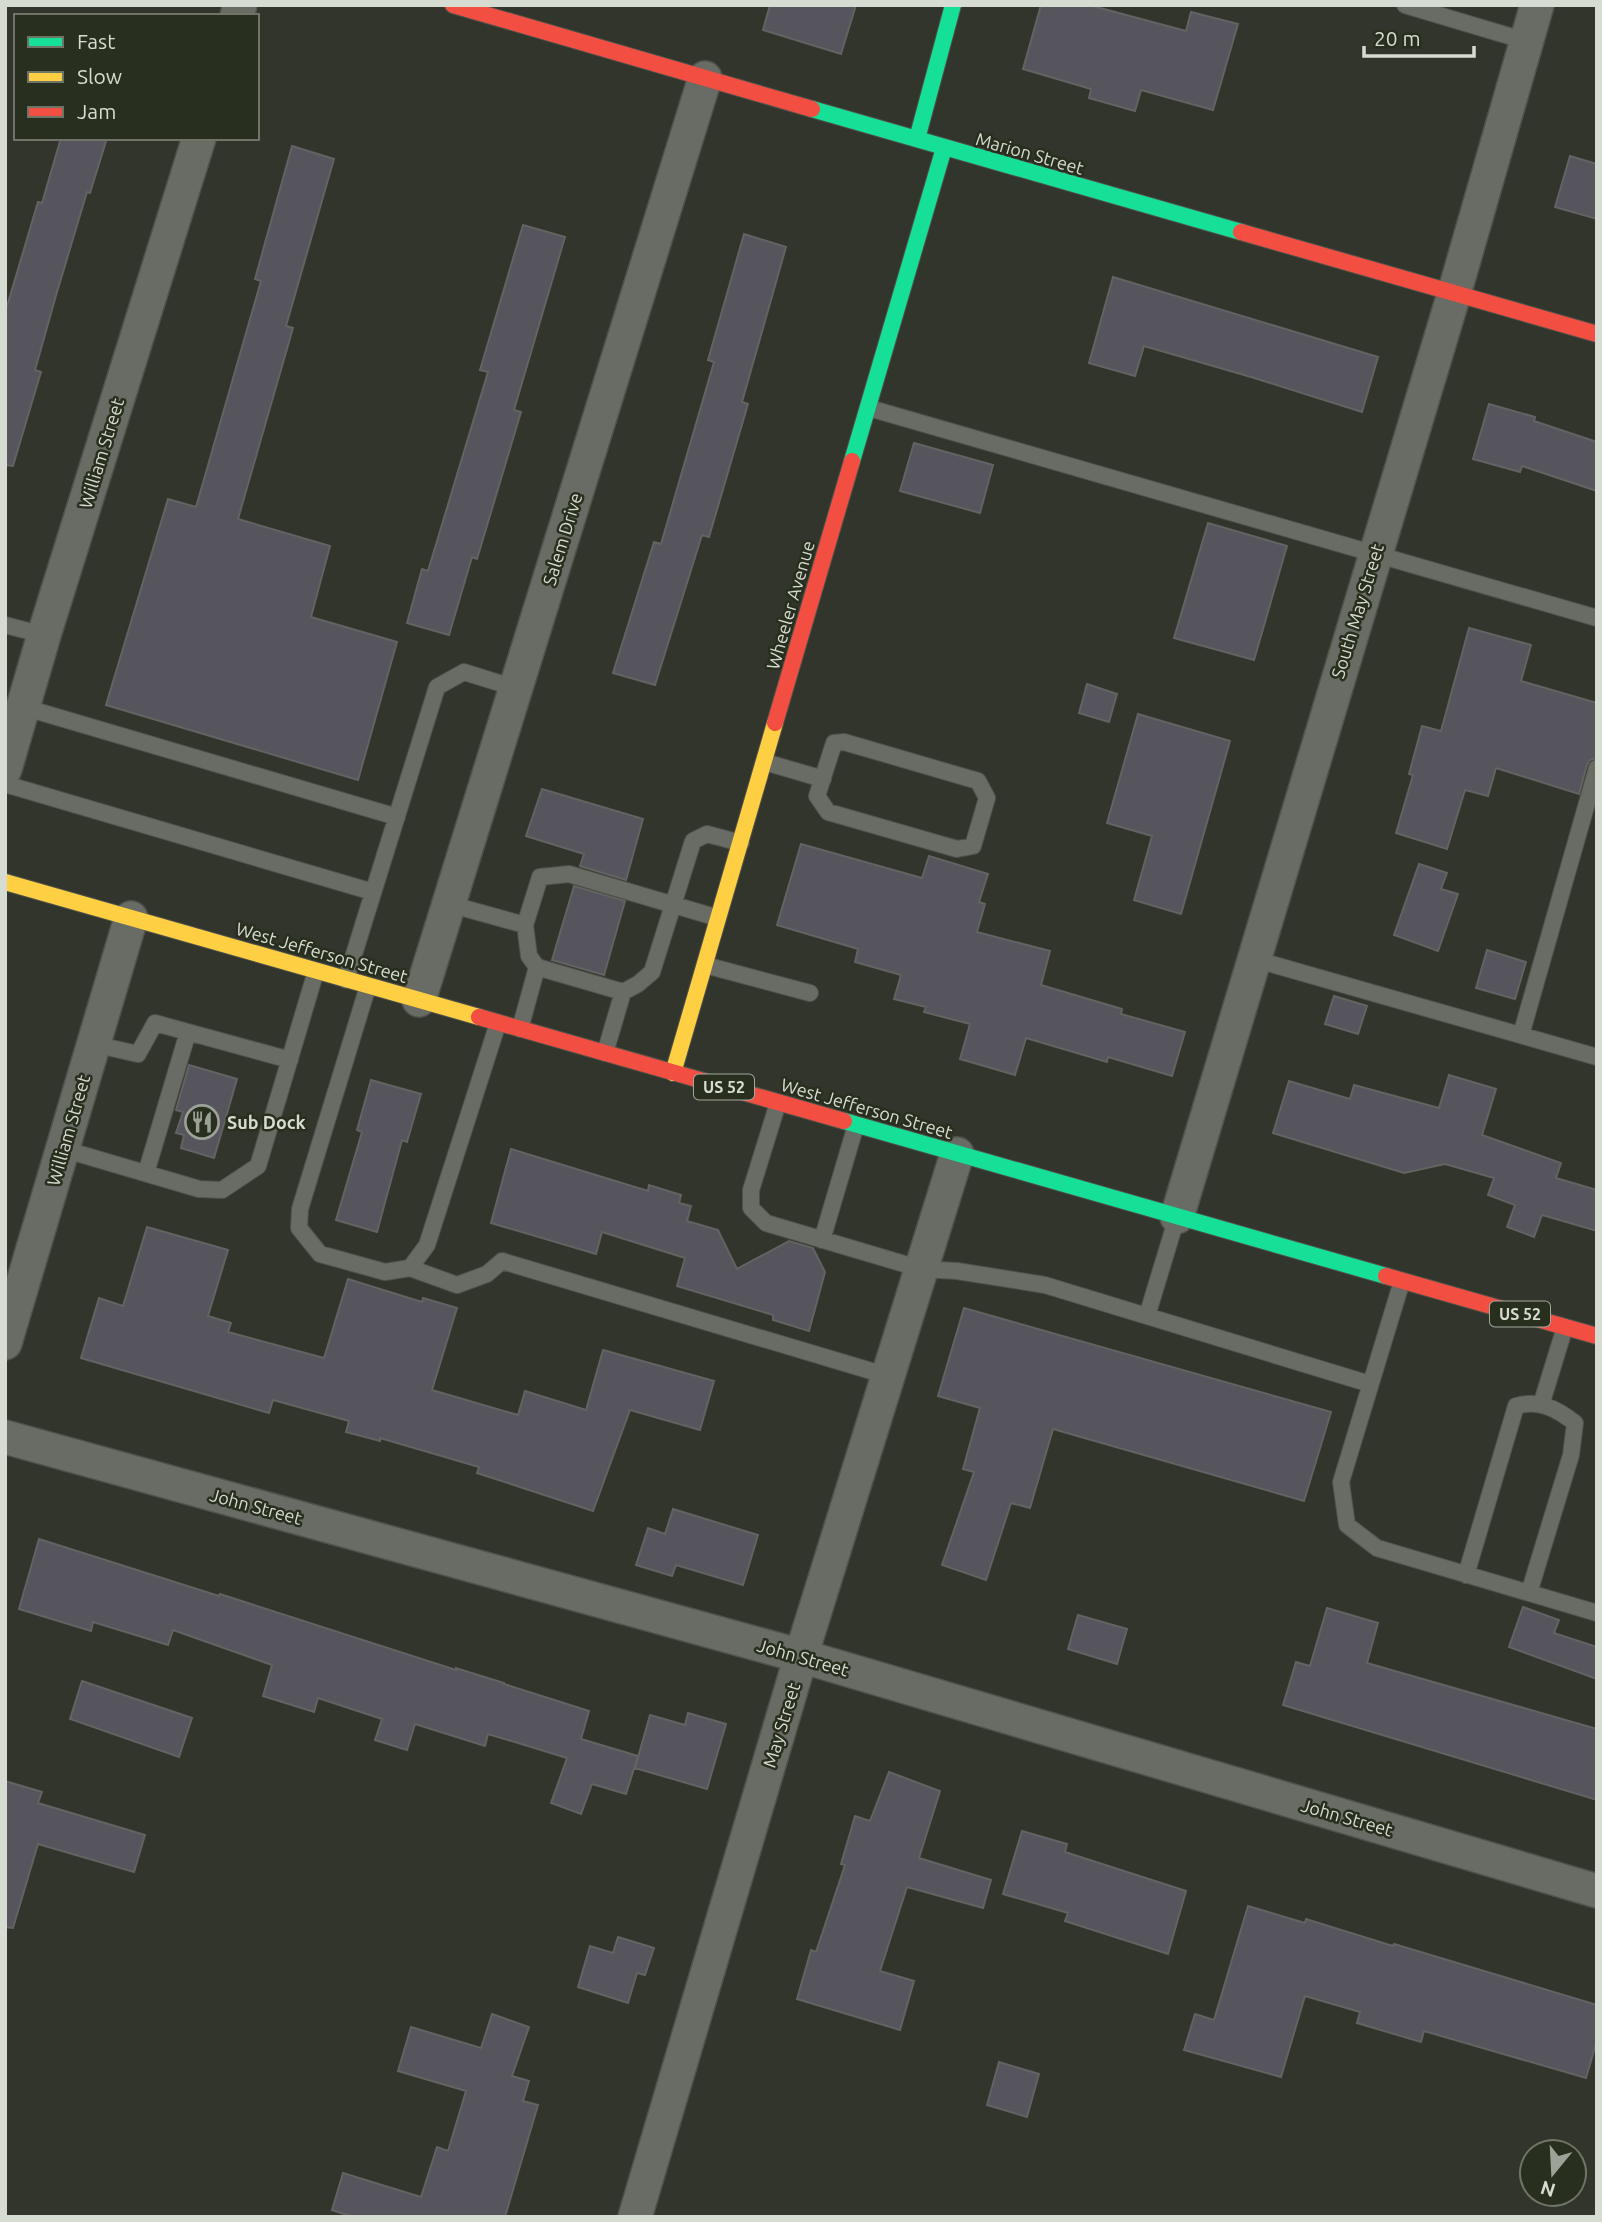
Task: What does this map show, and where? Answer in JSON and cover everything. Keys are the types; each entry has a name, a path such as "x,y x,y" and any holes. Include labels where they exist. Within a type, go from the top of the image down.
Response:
{"street":[{"name":"Marion Street","path":"453,5 1597,334"},
{"path":"917,139 953,5"},
{"name":"South May Street","path":"1177,1217 1454,294 1537,5"},
{"name":"Salem Drive","path":"419,1000 705,78"},
{"name":"William Street","path":"5,769 198,140"},
{"name":"Wheeler Avenue","path":"673,1073 944,148"},
{"name":"West Jefferson Street","path":"5,882 1597,1336"},
{"name":"William Street","path":"5,1343 131,918"},
{"name":"May Street","path":"635,2217 802,1656 957,1154"},
{"name":"John Street","path":"5,1437 802,1656 1597,1891"}],"lane":[{"path":"1405,5 1526,41"},
{"path":"869,408 1597,618"},
{"path":"5,625 44,635"},
{"path":"346,980 437,687 464,672 516,688"},
{"path":"23,707 397,817"},
{"path":"844,742 978,781 987,798 973,846 957,849 828,812 817,796 823,779 834,743 844,742"},
{"path":"765,762 823,779"},
{"path":"1521,1035 1597,768"},
{"path":"5,784 373,892"},
{"path":"718,918 673,905 569,874 540,877 525,925 529,956 537,967 622,992 638,984 652,972 673,905 693,841 707,834 741,843"},
{"path":"449,904 525,925"},
{"path":"1254,959 1597,1057"},
{"path":"705,965 810,993"},
{"path":"520,1029 537,967"},
{"path":"63,1149 199,1189 222,1189 258,1166 316,971"},
{"path":"368,986 300,1209 299,1228 320,1254 385,1272 410,1268 457,1285 487,1275 502,1261 888,1376"},
{"path":"605,1054 622,992"},
{"path":"93,1044 138,1054 155,1023 290,1060"},
{"path":"410,1268 427,1245 498,1023"},
{"path":"146,1173 188,1032"},
{"path":"778,1103 751,1190 751,1208 766,1223 921,1269 957,1271 1045,1284 1370,1384"},
{"path":"822,1240 856,1125"},
{"path":"1147,1316 1177,1217"},
{"path":"1402,1281 1340,1482 1347,1525 1377,1548 1597,1613"},
{"path":"1541,1405 1566,1327"},
{"path":"1466,1575 1516,1406 1531,1402 1558,1410 1574,1423 1571,1455 1529,1593"}],"building":[{"path":"770,5 856,5 841,54 763,30"},
{"path":"1041,5 1089,5 1186,31 1191,12 1238,24 1213,110 1141,90 1135,111 1089,98 1091,89 1023,69"},
{"path":"60,140 106,140 90,193 87,192 57,292 35,370 41,372 13,466 5,465 5,313 38,202 42,203"},
{"path":"292,146 334,159 286,326 293,328 238,519 330,546 311,617 397,642 358,780 106,705 168,499 196,507 261,281 255,279"},
{"path":"1570,156 1597,164 1597,219 1555,207"},
{"path":"523,225 565,237 514,410 521,412 477,559 472,557 449,635 407,623 422,569 428,571 488,372 480,370"},
{"path":"744,234 786,247 742,402 748,404 709,537 702,535 655,685 613,673 654,542 661,544 714,362 708,360"},
{"path":"1113,277 1378,357 1362,412 1144,346 1135,376 1089,363"},
{"path":"1489,404 1535,417 1534,421 1597,442 1597,491 1522,466 1520,472 1473,459"},
{"path":"914,443 993,465 980,513 900,491"},
{"path":"1208,523 1287,546 1254,660 1174,638"},
{"path":"1469,628 1531,645 1521,681 1597,703 1597,758 1590,760 1587,765 1579,794 1496,768 1488,796 1465,790 1447,849 1396,833 1413,775 1409,774 1422,726 1441,731"},
{"path":"1087,684 1117,694 1109,722 1079,713"},
{"path":"1138,714 1230,741 1181,914 1134,900 1152,836 1107,823"},
{"path":"542,789 643,819 626,880 580,866 584,854 526,836"},
{"path":"801,844 922,878 929,856 988,874 979,902 985,904 977,932 1050,951 1041,985 1122,1009 1121,1014 1185,1032 1172,1076 1108,1057 1107,1062 1026,1038 1015,1075 960,1059 970,1024 924,1012 926,1007 894,999 901,975 855,962 858,949 777,925"},
{"path":"1419,864 1447,873 1441,889 1458,894 1438,951 1394,935"},
{"path":"574,886 625,901 604,975 552,960"},
{"path":"1487,950 1526,962 1515,999 1476,988"},
{"path":"1334,996 1367,1006 1358,1034 1325,1024"},
{"name":"Sub Dock","path":"189,1065 237,1079 214,1158 181,1148 184,1135 176,1133 183,1112 176,1110"},
{"path":"1449,1075 1496,1089 1482,1135 1561,1163 1556,1178 1597,1190 1597,1231 1542,1215 1534,1237 1507,1227 1515,1205 1488,1195 1494,1178 1445,1164 1404,1173 1273,1133 1289,1081 1350,1099 1354,1085 1439,1108"},
{"path":"371,1080 421,1094 407,1142 402,1140 377,1232 336,1220 362,1132 357,1130"},
{"path":"511,1149 648,1191 649,1185 681,1195 679,1203 691,1206 687,1221 718,1230 737,1269 789,1241 813,1248 825,1272 809,1331 773,1320 773,1315 677,1286 685,1258 602,1232 596,1254 491,1223"},
{"path":"147,1227 228,1250 208,1316 231,1323 228,1332 324,1358 348,1279 422,1302 423,1298 457,1308 432,1390 518,1415 525,1391 586,1410 603,1350 714,1381 700,1430 630,1410 593,1511 477,1473 479,1467 380,1438 380,1441 346,1432 349,1421 273,1400 269,1413 81,1358 99,1298 123,1306"},
{"path":"964,1308 1331,1412 1304,1501 1053,1429 1030,1508 1011,1503 986,1580 942,1565 974,1472 963,1469 980,1408 938,1396"},
{"path":"673,1509 758,1535 743,1585 676,1565 672,1576 636,1565 648,1528 665,1534"},
{"path":"39,1539 589,1711 581,1739 638,1756 626,1794 592,1784 581,1814 551,1803 567,1758 488,1734 485,1746 415,1724 407,1750 375,1740 382,1719 318,1698 314,1712 263,1696 272,1665 173,1630 168,1645 93,1622 91,1631 19,1609"},
{"path":"1523,1607 1559,1620 1554,1633 1597,1647 1597,1679 1509,1647"},
{"path":"1327,1608 1378,1623 1367,1663 1597,1729 1597,1800 1283,1705 1296,1662 1310,1666"},
{"path":"1078,1615 1127,1629 1117,1664 1068,1649"},
{"path":"82,1681 192,1718 179,1757 70,1719"},
{"path":"688,1713 726,1724 707,1789 635,1768 650,1715 685,1725"},
{"path":"889,1772 940,1791 919,1858 991,1880 983,1908 907,1887 880,1971 914,1981 900,2030 797,1999 811,1950 816,1952 845,1865 841,1864 855,1816 870,1821"},
{"path":"5,1781 42,1792 38,1803 145,1835 134,1872 38,1844 13,1928 5,1927"},
{"path":"1022,1831 1067,1844 1065,1852 1186,1891 1168,1954 1065,1921 1068,1913 1003,1894"},
{"path":"1248,1906 1305,1923 1306,1919 1597,2005 1597,2040 1586,2078 1424,2031 1421,2042 1357,2023 1360,2012 1305,1996 1281,2077 1184,2050 1195,2014 1214,2020"},
{"path":"618,1937 654,1948 645,1975 637,1973 628,2003 578,1987 590,1946 613,1953"},
{"path":"492,2014 529,2027 512,2076 529,2081 523,2101 538,2105 505,2217 353,2217 332,2210 343,2173 421,2197 437,2147 448,2151 466,2091 398,2071 411,2027 481,2048"},
{"path":"999,2062 1039,2074 1027,2117 987,2105"}],"traffic: fast":[{"path":"917,139 953,5"},
{"path":"812,109 1241,232"},
{"path":"852,461 944,148"},
{"path":"844,1121 1386,1276"}],"traffic: slow":[{"path":"673,1073 775,723"},
{"path":"5,882 479,1017"}],"traffic: jam":[{"path":"453,5 812,109"},
{"path":"1241,232 1597,334"},
{"path":"775,723 852,461"},
{"path":"479,1017 844,1121"},
{"path":"1386,1276 1597,1336"}],"place":[{"name":"Sub Dock","path":"202,1122"}]}
